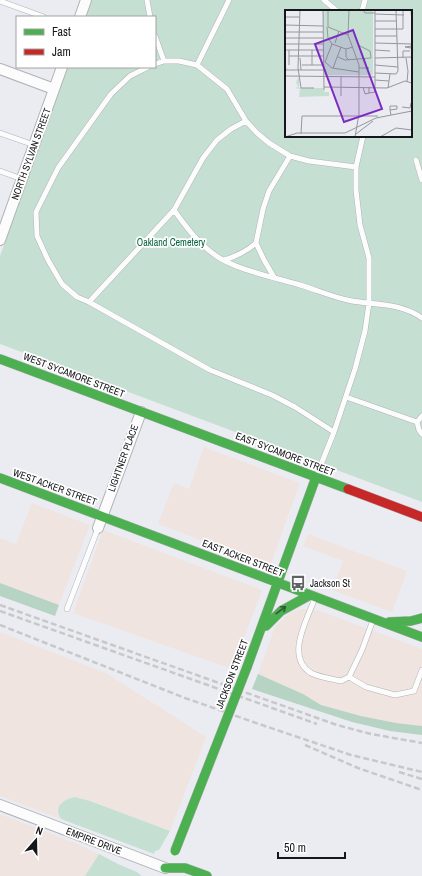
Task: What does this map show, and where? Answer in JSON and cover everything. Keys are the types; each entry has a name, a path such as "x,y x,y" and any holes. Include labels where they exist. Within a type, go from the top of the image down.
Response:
{"street":[{"path":"80,16 86,0"},
{"name":"NORTH SYLVAN STREET","path":"1,235 62,68"},
{"path":"0,69 54,89"},
{"name":"WEST SYCAMORE STREET","path":"0,359 141,412"},
{"name":"EAST SYCAMORE STREET","path":"141,412 422,517"},
{"name":"LIGHTNER PLACE","path":"98,528 141,412"},
{"name":"JACKSON STREET","path":"163,872 175,851 247,667 316,477"},
{"name":"WEST ACKER STREET","path":"0,478 102,516"},
{"name":"EAST ACKER STREET","path":"102,516 422,637"},
{"path":"259,634 274,615 287,606 312,596"},
{"path":"376,620 400,622 418,620 422,618"},
{"name":"EMPIRE DRIVE","path":"0,805 163,872"},
{"path":"163,872 185,868 207,876"},
{"path":"163,872 185,876"}],"lane":[{"path":"147,0 150,16"},
{"path":"197,65 229,0"},
{"path":"324,0 335,10"},
{"path":"362,10 365,0"},
{"path":"0,1 41,16"},
{"path":"156,39 164,62"},
{"path":"156,64 179,61 197,65 227,89 246,121 257,133 269,143 290,156 308,161 356,168"},
{"path":"146,68 130,76 111,94 58,168 36,212 37,236 48,260 62,284 77,297 89,302 210,370 272,395 295,407 334,432"},
{"path":"89,302 174,210 203,158 216,140 231,129 246,121"},
{"path":"0,132 34,145"},
{"path":"316,477 346,397 366,331 369,303 368,258 360,224 356,190 356,168 363,137"},
{"path":"274,277 256,243 263,208 269,191 290,156"},
{"path":"416,160 422,180"},
{"path":"0,172 22,179"},
{"path":"174,210 202,245 216,256 235,265 351,301 393,306 405,309 422,318"},
{"path":"224,260 237,256 248,250 256,243"},
{"path":"346,397 417,422"},
{"path":"417,422 422,416"},
{"path":"417,422 419,430 422,434"},
{"path":"68,609 98,528"},
{"path":"312,596 299,641 298,650 302,666 312,673 341,681 349,677 376,620"},
{"path":"349,677 366,687 396,695 414,691 422,670"}],"path":[{"path":"412,59 422,60"},
{"path":"358,154 393,156 416,160"}],"shaded area":[{"path":"204,447 300,483 270,566 158,524 174,483 189,489"},
{"path":"32,503 90,525 59,605 0,583 0,538 16,544"},
{"path":"103,530 262,590 232,669 73,613"},
{"path":"308,534 407,571 392,612 332,590 343,561 303,546"},
{"path":"300,609 317,610 422,649 422,726 396,723 361,716 321,705 303,694 258,674 275,627 285,617"},
{"path":"0,632 106,673 206,737 170,831 90,801 75,797 69,798 59,807 58,814 61,819 0,796"},
{"path":"0,814 80,845 99,854 85,876 0,876"}],"green space":[{"name":"Oakland Cemetery","path":"92,0 422,0 422,502 0,344 0,256 68,68 156,68 156,16 86,16"},
{"path":"0,583 59,605 55,616 0,596"},
{"path":"258,674 303,694 321,705 361,716 396,723 422,726 422,735 390,731 352,722 252,689"},
{"path":"75,797 90,801 170,831 159,850 155,851 154,854 61,819 58,811 60,804"},
{"path":"99,854 137,872 142,876 85,876"}],"railway":[{"path":"0,605 337,725 371,734 422,743"},
{"path":"0,611 317,724"},
{"path":"0,625 185,698 259,724 351,755 422,772"},
{"path":"305,745 358,768 422,790"},
{"path":"399,772 422,779"}],"traffic: fast":[{"path":"0,359 348,489"},
{"path":"247,667 316,477"},
{"path":"0,478 422,637"},
{"path":"266,626 281,611 310,595"},
{"path":"389,622 411,621 422,618"},
{"path":"175,851 247,667"},
{"path":"165,868 185,868 207,876"}],"traffic: jam":[{"path":"348,489 422,517"}],"place":[{"name":"Jackson St","path":"298,583"}]}
